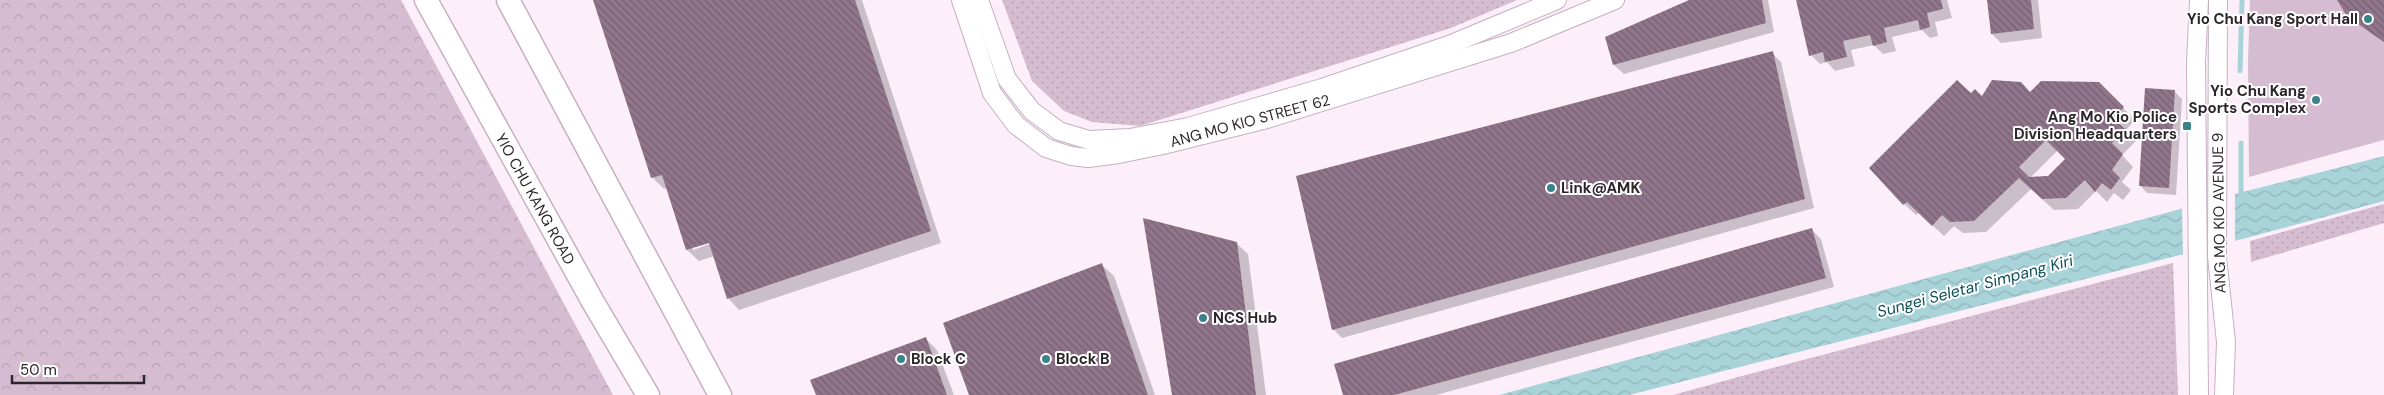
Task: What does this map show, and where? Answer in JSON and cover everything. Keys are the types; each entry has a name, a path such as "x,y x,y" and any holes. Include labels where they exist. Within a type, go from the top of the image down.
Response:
{"main road":[{"name":"YIO CHU KANG ROAD","path":"426,0 594,302 648,395"},
{"path":"440,0 442,31"},
{"path":"508,0 720,395"}],"street":[{"name":"ANG MO KIO STREET 62","path":"961,0 992,93 1016,125 1046,148 1071,156 1088,158 1163,145 1293,111 1511,43 1616,0"},
{"name":"ANG MO KIO STREET 62","path":"979,0 1007,79 1019,95 1032,111 1059,131 1089,140 1130,138 1188,127 1322,88 1449,45 1557,0"},
{"name":"ANG MO KIO AVENUE 9","path":"2199,0 2196,62 2199,395"},
{"name":"ANG MO KIO AVENUE 9","path":"2218,0 2216,103 2217,256 2226,342 2224,395"}],"green space":[{"path":"0,0 401,0 613,395 0,395"},
{"path":"1002,0 1517,0 1451,28 1140,126 1092,122 1064,111 1032,81"},
{"name":"Yio Chu Kang Sports Complex","path":"2250,0 2384,0 2384,140 2249,177 2248,60"},
{"path":"2384,204 2384,223 2251,262 2250,241"},
{"path":"2173,263 2178,395 1673,395 1742,376"}],"water":[{"name":"Sungei Seletar Simpang Kiri","path":"2384,156 2384,201 2235,241 1629,395 1499,395 2235,194"}],"pier":[{"path":"2235,191 2235,244 2183,257 2182,206"}],"building":[{"path":"593,0 855,0 931,231 727,299 709,243 686,250 662,175 651,178"},
{"path":"1689,0 1762,0 1766,23 1613,65 1605,37"},
{"path":"1796,0 1941,0 1943,9 1927,13 1930,27 1920,30 1918,20 1884,28 1887,42 1873,46 1870,35 1843,41 1847,57 1825,62 1823,52 1809,56"},
{"path":"1987,0 2031,0 2034,29 1991,34"},
{"name":"Yio Chu Kang Sport Hall","path":"2337,0 2384,0 2384,42 2347,16"},
{"name":"Link@AMK","path":"1773,51 1805,199 1332,330 1296,176"},
{"path":"1957,80 1971,93 1975,89 1982,96 1992,80 2021,82 2030,92 2041,81 2099,82 2124,107 2114,119 2125,129 2112,143 2123,154 2112,170 2120,178 2111,190 2102,183 2095,192 2085,180 2066,198 2042,199 2019,178 1974,221 1950,222 1942,215 1932,226 1907,202 1903,205 1869,168","holes":["2046,140 2065,159 2048,176 2029,177 2019,167"]},
{"path":"2145,88 2175,90 2169,188 2139,186"},
{"name":"NCS Hub","path":"1143,218 1237,242 1256,395 1172,395"},
{"path":"1812,228 1826,278 1394,395 1343,395 1334,364"},
{"name":"Block B","path":"1102,263 1148,395 969,395 943,323"},
{"name":"Block C","path":"926,337 947,395 816,395 810,380"}],"waterway":[{"path":"2240,71 2242,0"},
{"path":"2241,143 2241,197"}],"place":[{"name":"Yio Chu Kang Sport Hall","path":"2368,19"},
{"name":"Yio Chu Kang Sports Complex","path":"2316,100"},
{"name":"Ang Mo Kio Police Division Headquarters","path":"2187,126"},
{"name":"Link@AMK","path":"1551,188"},
{"name":"NCS Hub","path":"1203,318"},
{"name":"Block C","path":"901,359"},
{"name":"Block B","path":"1046,359"}]}
